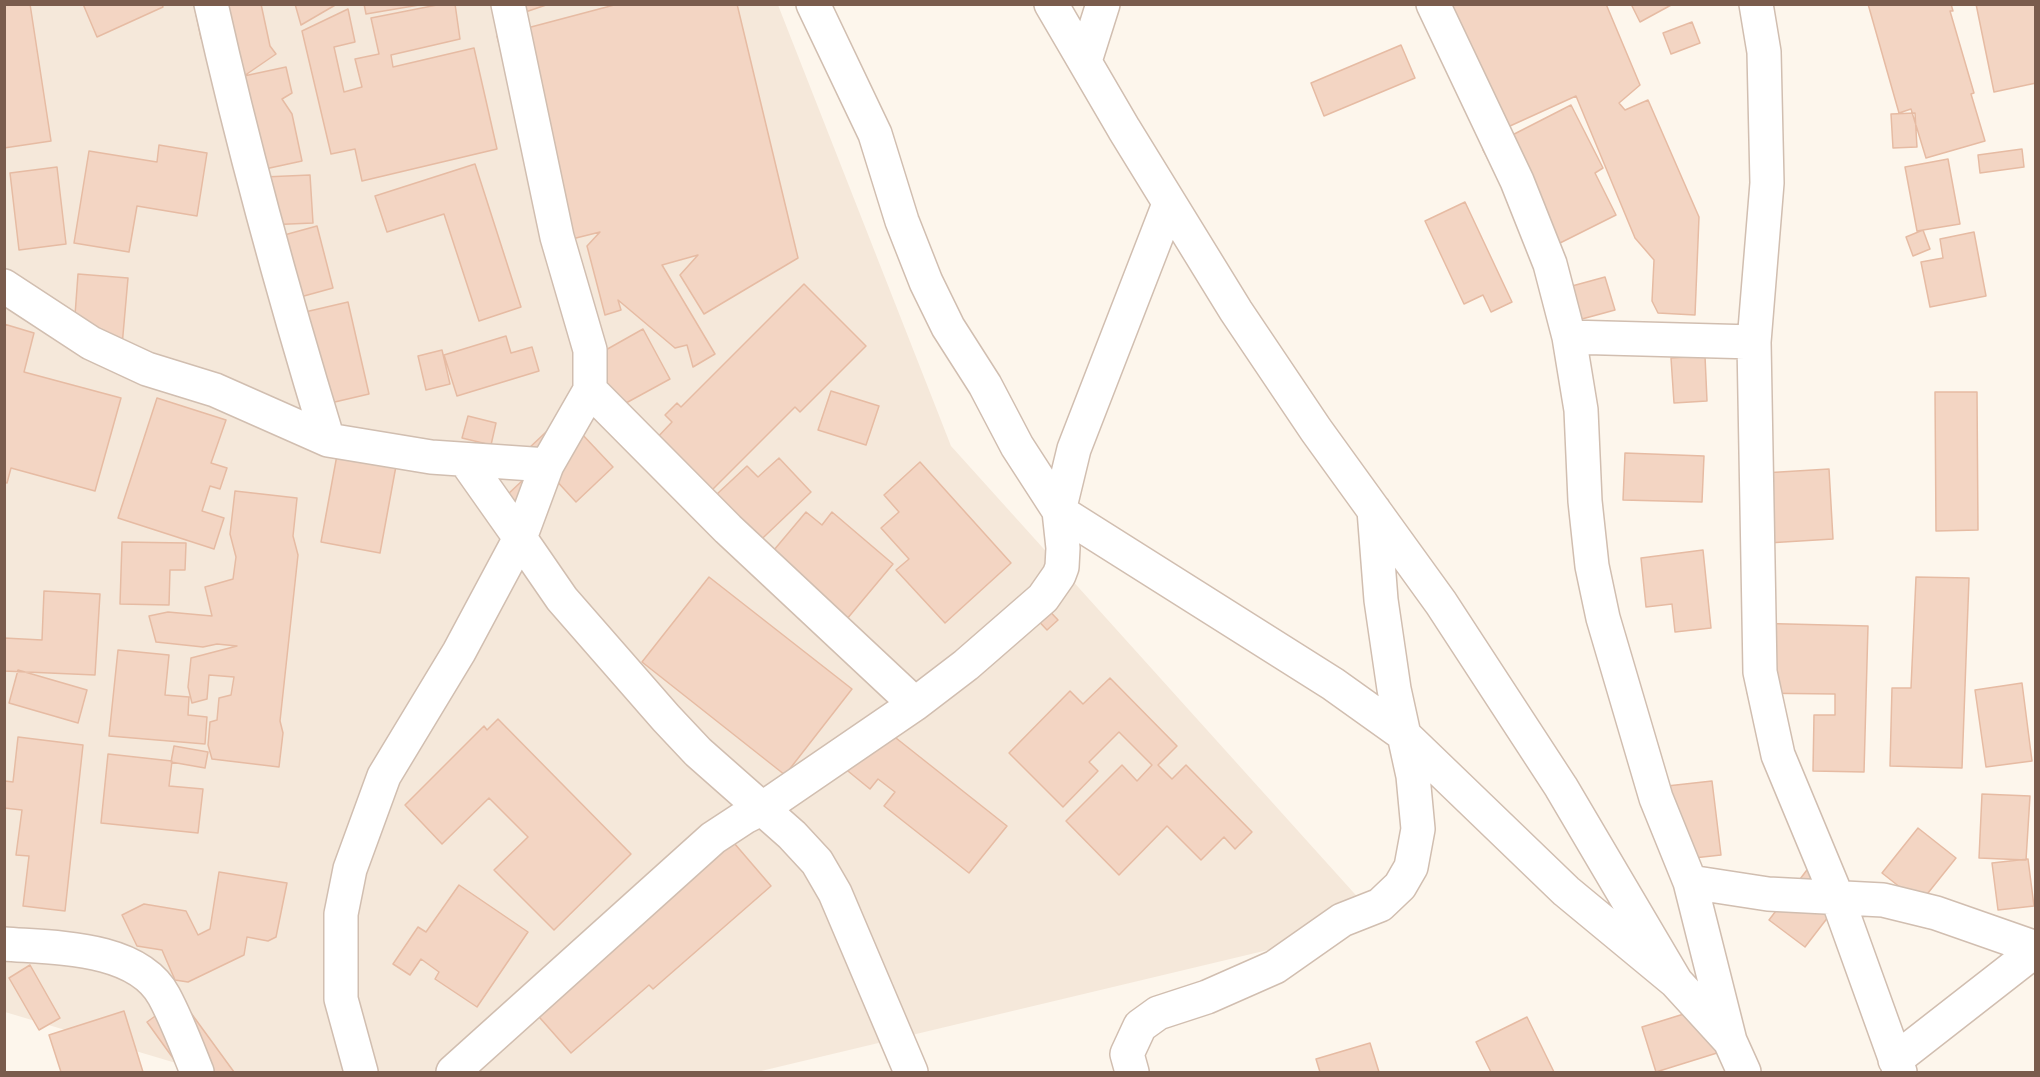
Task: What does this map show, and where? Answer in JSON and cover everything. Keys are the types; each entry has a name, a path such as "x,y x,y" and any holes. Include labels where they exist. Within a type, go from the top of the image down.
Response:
{"street":[{"path":"211,4 232,99 290,316 328,440"},
{"path":"361,1072 341,999 341,914 350,869 384,776 459,652 520,538 547,465 590,390 590,350 557,237 508,4"},
{"path":"813,4 875,134 902,221 926,282 948,327 985,385 1017,446 1059,511 1333,684 1403,734 1566,891 1676,982 1730,1041"},
{"path":"1051,4 1169,204 1236,311 1441,603 1561,787 1676,982"},
{"path":"1085,61 1103,4"},
{"path":"1433,4 1517,181 1550,264 1569,337 1581,410 1585,501 1591,555 1603,618 1656,798 1690,882 1730,1041 1744,1072"},
{"path":"1690,882 1759,893 1837,897 1883,900 1936,913 2036,949 1898,1066 1837,897 1781,763 1760,672 1754,342 1767,183 1764,52 1756,4"},
{"path":"453,1072 713,838 763,808 915,704 966,665 1042,598 1062,567 1059,511 1074,449 1169,204"},
{"path":"4,286 91,343 147,369 214,390 328,440 431,457 547,465"},
{"path":"1569,337 1754,342"},
{"path":"590,390 728,529 915,704"},
{"path":"465,460 562,599 698,752 763,808 816,862 835,893 911,1072"},
{"path":"1132,1072 1127,1054 1133,1036 1140,1026 1158,1013 1207,997 1275,967 1342,920 1380,904 1400,886 1411,867 1418,830 1413,777 1394,689 1381,600 1374,510"},
{"path":"4,944 82,951 117,958 141,972 164,994 197,1072"}],"shaded area":[{"path":"4,5 778,5 951,446 1381,923 757,1072 199,1072 196,1069 5,1012"}],"building":[{"path":"4,4 30,4 51,141 4,148"},
{"path":"83,4 162,4 163,7 97,37"},
{"path":"194,4 261,4 270,46 276,54 244,76 286,67 292,93 282,99 292,114 302,161 242,174 213,56 201,38"},
{"path":"295,4 337,4 301,25"},
{"path":"364,4 425,4 366,14"},
{"path":"442,4 455,4 460,39 391,55 393,67 474,48 497,149 362,181 355,149 331,154 302,31 348,9 355,42 334,47 344,92 362,87 355,59 379,54 371,18"},
{"path":"497,4 549,4 502,20"},
{"path":"618,4 737,4 798,258 704,314 680,275 698,255 662,265 715,354 693,367 687,345 675,348 618,300 621,310 605,315 587,246 600,232 568,240 567,309 497,36"},
{"path":"1450,4 1606,4 1640,85 1619,103 1625,110 1648,100 1699,217 1695,315 1658,313 1652,301 1654,260 1635,238 1576,96 1499,131"},
{"path":"1631,4 1673,4 1640,22"},
{"path":"1868,4 1951,4 1953,11 1950,11 1974,93 1971,94 1985,141 1926,158 1911,109 1899,113"},
{"path":"1976,4 2036,4 2036,83 1994,92"},
{"path":"1692,22 1700,43 1671,54 1663,33"},
{"path":"1401,45 1415,78 1324,116 1311,83"},
{"path":"1571,105 1603,168 1595,173 1616,215 1544,251 1502,168 1495,172 1483,150"},
{"path":"1915,113 1917,147 1893,148 1891,114"},
{"path":"159,145 207,153 197,216 137,206 129,252 74,243 89,151 157,162"},
{"path":"2022,149 2024,167 1980,173 1978,155"},
{"path":"1948,159 1960,224 1917,231 1905,167"},
{"path":"475,164 521,307 479,321 444,214 387,232 375,196"},
{"path":"57,167 66,244 19,250 10,173"},
{"path":"310,175 313,223 266,225 264,177"},
{"path":"1465,202 1512,302 1491,312 1483,295 1464,304 1425,221"},
{"path":"317,226 333,288 293,299 277,237"},
{"path":"1923,230 1930,249 1913,256 1906,237"},
{"path":"1974,232 1986,296 1930,307 1921,262 1943,258 1940,239"},
{"path":"78,274 128,278 122,346 73,343"},
{"path":"1605,277 1615,310 1582,319 1572,286"},
{"path":"804,284 866,346 800,412 795,407 694,508 654,441 672,422 665,415 677,403 681,407"},
{"path":"348,302 369,394 309,408 288,316"},
{"path":"4,324 34,333 24,372 121,398 95,491 11,468 7,483 4,482"},
{"path":"643,329 670,379 615,409 588,360"},
{"path":"506,336 511,353 532,347 539,371 457,396 444,355"},
{"path":"442,350 450,384 426,390 418,356"},
{"path":"1705,356 1707,401 1674,403 1671,358"},
{"path":"831,391 879,406 866,445 818,430"},
{"path":"1935,392 1977,392 1978,530 1936,531"},
{"path":"157,398 226,420 211,463 227,468 220,489 210,486 202,511 224,518 214,549 118,518"},
{"path":"564,415 613,467 576,502 542,465 520,512 506,496 540,464 527,450"},
{"path":"468,416 496,423 491,445 462,438"},
{"path":"1625,453 1704,456 1702,502 1623,500"},
{"path":"337,455 396,466 380,553 321,542"},
{"path":"779,458 811,492 745,555 701,509 747,466 758,477"},
{"path":"920,462 1011,563 945,623 896,570 909,559 881,528 899,512 884,495"},
{"path":"1829,469 1833,539 1751,544 1747,474"},
{"path":"235,491 297,498 293,536 298,555 280,721 283,733 279,767 212,759 208,745 210,722 217,720 219,698 231,695 234,677 209,675 207,699 192,703 188,687 191,658 237,646 217,644 203,647 156,642 149,616 168,612 212,616 205,587 233,579 236,557 230,534"},
{"path":"806,512 822,525 832,512 893,564 836,632 758,569"},
{"path":"122,542 186,543 185,570 170,570 169,605 120,604"},
{"path":"1703,550 1711,628 1675,632 1672,604 1646,607 1641,558"},
{"path":"709,577 852,689 785,775 642,662"},
{"path":"1916,577 1969,578 1962,768 1890,766 1892,688 1911,688"},
{"path":"44,591 100,594 95,675 4,671 4,638 42,640"},
{"path":"1042,603 1058,620 1047,630 1031,613"},
{"path":"1748,623 1868,626 1864,772 1813,771 1814,715 1835,715 1835,694 1747,693"},
{"path":"118,650 169,655 165,695 189,697 188,715 207,717 205,744 109,736"},
{"path":"18,670 87,690 78,723 9,703"},
{"path":"1110,678 1177,746 1158,765 1172,779 1186,765 1252,832 1235,849 1224,837 1201,860 1167,826 1119,875 1066,821 1122,765 1137,781 1152,765 1119,732 1089,762 1098,771 1063,807 1009,753 1070,691 1083,704"},
{"path":"2022,683 2032,761 1986,767 1975,690"},
{"path":"498,719 631,854 554,930 494,870 528,837 489,798 442,844 405,805 484,726 487,730"},
{"path":"877,723 1007,826 969,873 884,806 895,792 878,779 870,789 843,767"},
{"path":"18,737 83,745 65,911 23,906 29,856 16,855 22,810 4,808 5,781 13,782"},
{"path":"174,746 208,752 205,768 171,762"},
{"path":"108,754 172,761 169,786 203,789 198,833 101,823"},
{"path":"1712,781 1721,855 1666,861 1658,787"},
{"path":"1982,794 2030,796 2026,860 1979,858"},
{"path":"1918,828 1956,858 1920,903 1882,873"},
{"path":"722,829 771,886 653,989 649,985 571,1053 525,1001"},
{"path":"1816,858 1852,886 1805,947 1769,920"},
{"path":"2028,859 2034,906 1998,910 1992,863"},
{"path":"219,872 287,883 276,937 268,941 247,937 244,955 188,982 175,980 162,950 137,946 122,915 144,904 186,911 198,935 210,929"},
{"path":"459,885 528,932 477,1007 435,979 439,972 421,959 410,975 393,964 418,927 426,932"},
{"path":"30,965 60,1018 39,1030 9,978"},
{"path":"180,998 234,1072 183,1072 147,1022"},
{"path":"1703,1008 1717,1053 1656,1072 1642,1027"},
{"path":"124,1011 143,1072 61,1072 49,1035"},
{"path":"1527,1017 1554,1072 1491,1072 1476,1042"},
{"path":"1370,1043 1379,1072 1320,1072 1316,1059"}]}
